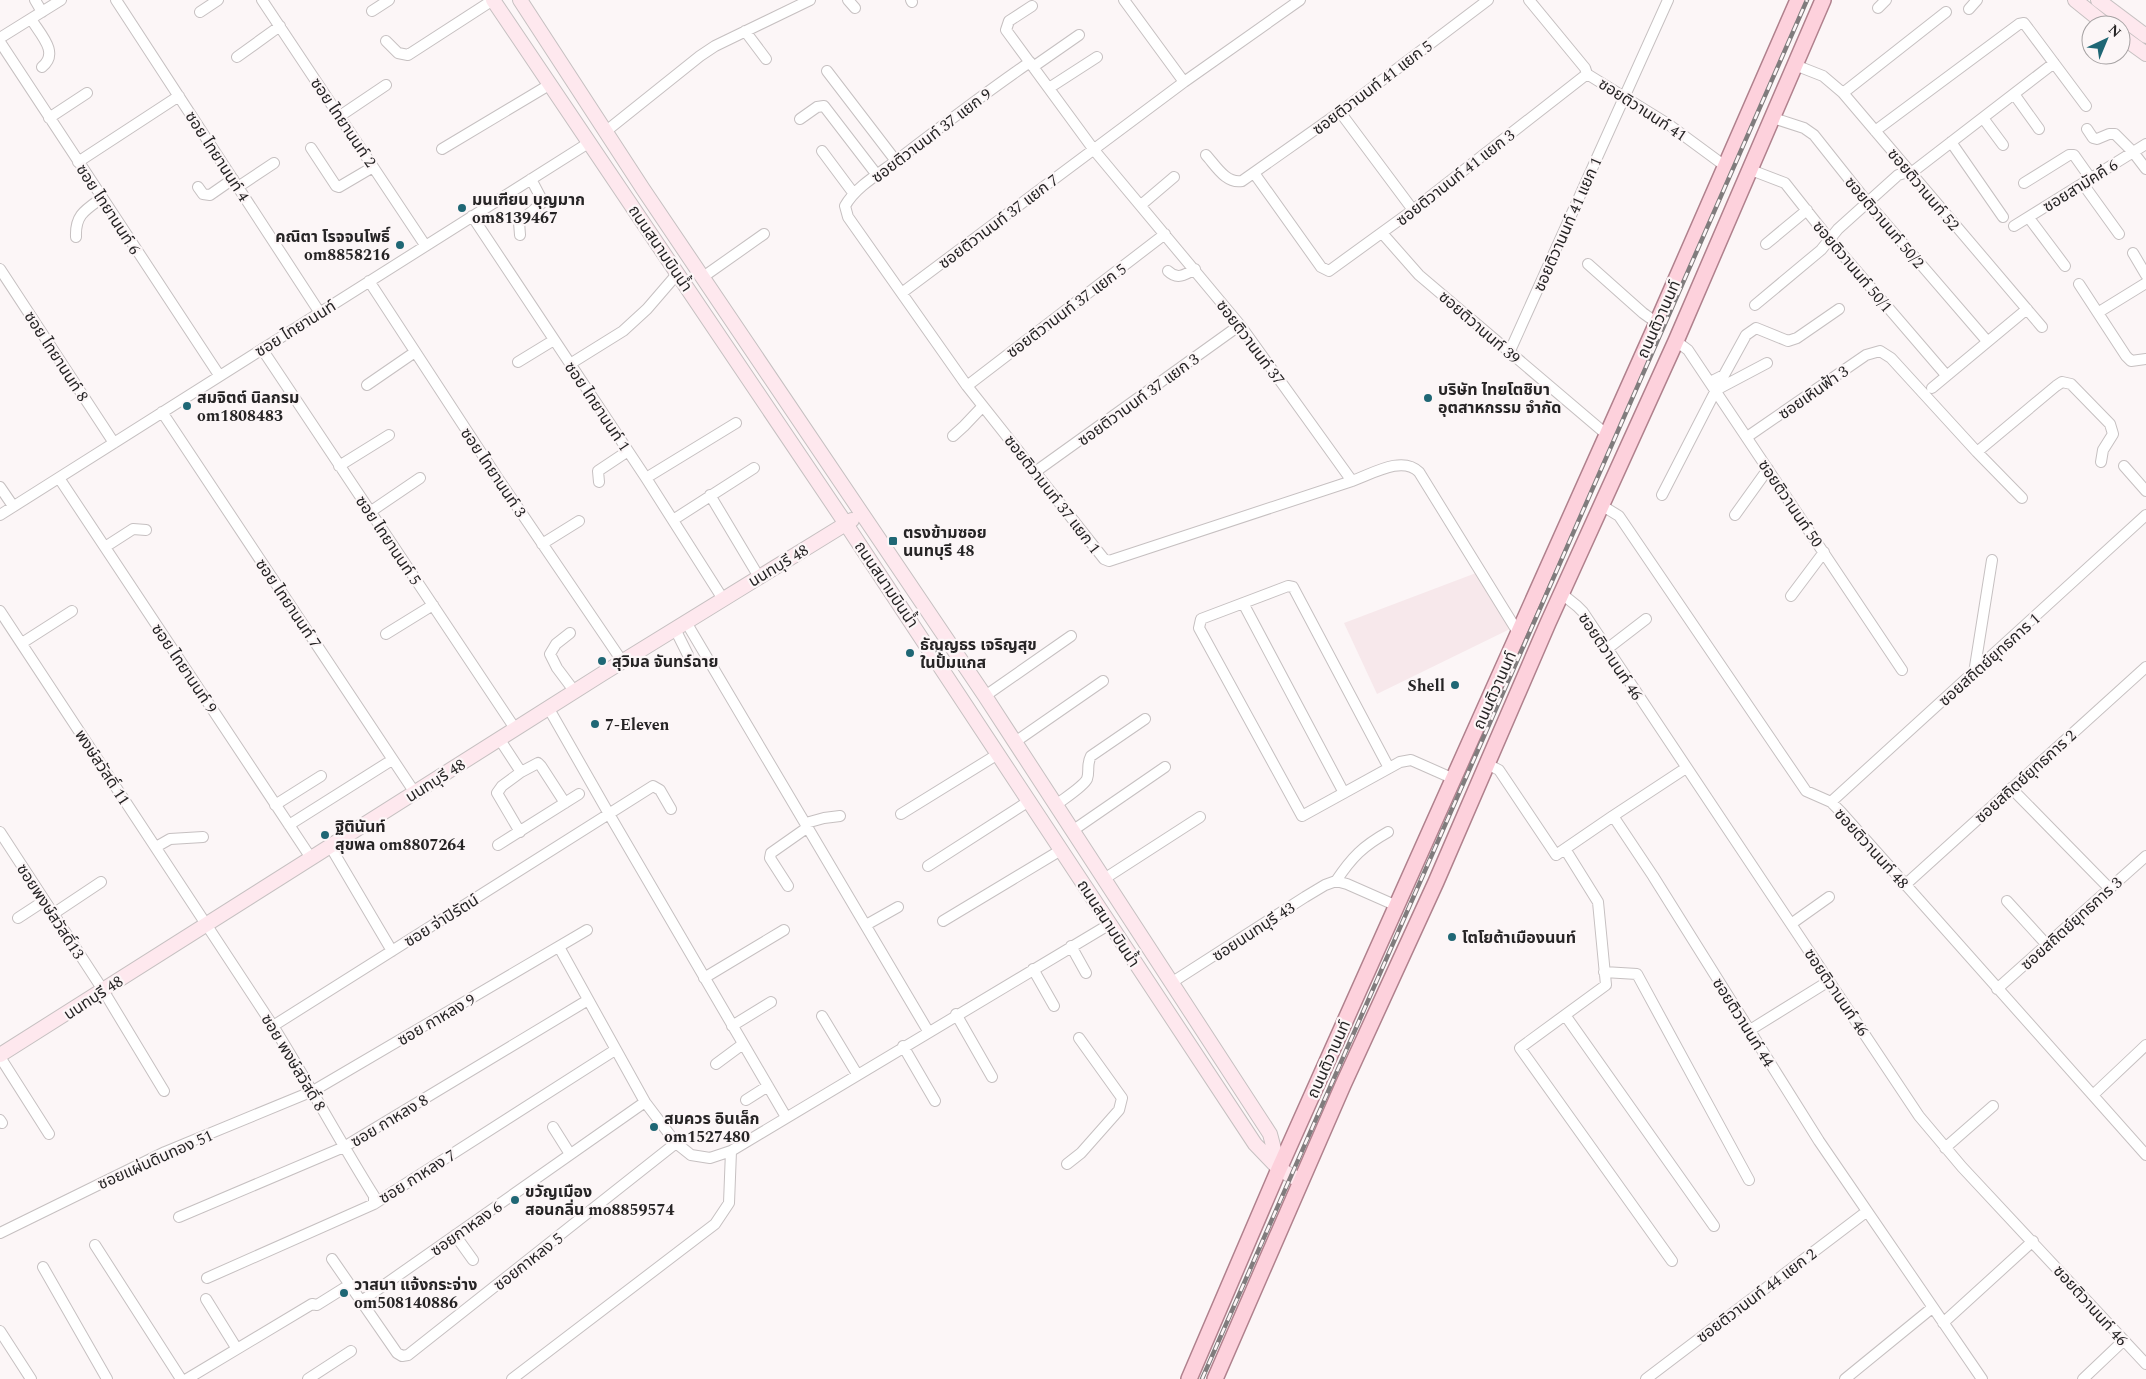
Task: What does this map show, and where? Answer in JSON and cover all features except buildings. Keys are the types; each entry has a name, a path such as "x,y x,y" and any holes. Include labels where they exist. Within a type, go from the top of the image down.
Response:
{"main road":[{"name":"ถนนสนามบินน้ำ","path":"493,0 846,524 1254,1144 1279,1169 1301,1181"},
{"name":"ถนนสนามบินน้ำ","path":"520,0 605,132 985,696 1270,1134 1279,1169"},
{"name":"ถนนติวานนท์","path":"1189,1379 1279,1169 1519,634 1798,0"},
{"name":"ถนนติวานนท์","path":"1215,1379 1548,623 1676,341 1823,0"},
{"path":"2075,0 2094,15"},
{"path":"2098,0 2146,36"},
{"path":"2131,43 2146,54"},
{"path":"590,142 605,132"},
{"name":"นนทบุรี 48","path":"0,1056 722,599 862,514"},
{"path":"1527,613 1548,623"}],"street":[{"path":"35,0 42,12"},
{"path":"0,38 61,0"},
{"name":"ซอย ไทยานนท์ 4","path":"116,0 320,312"},
{"path":"200,12 218,0"},
{"name":"ซอย ไทยานนท์ 2","path":"262,0 425,245"},
{"path":"372,11 389,0"},
{"path":"386,41 398,53 408,55 493,0"},
{"path":"605,132 715,46 810,0"},
{"path":"1124,0 1184,82 1300,0"},
{"name":"ซอยติวานนท์ 41 แยก 5","path":"1206,155 1226,178 1234,182 1242,181 1340,112 1488,0"},
{"name":"ซอยติวานนท์ 41","path":"1529,0 1588,74 1668,124 1725,166"},
{"name":"ซอยติวานนท์ 41 แยก 1","path":"1510,353 1668,0"},
{"path":"1969,9 1977,0"},
{"name":"ซอยติวานนท์ 37","path":"1032,6 1009,21 1006,30 1094,150 1240,325 1352,481"},
{"path":"1843,93 1946,12"},
{"path":"31,19 50,50 48,62 42,67"},
{"path":"1875,131 2019,24 2024,24 2027,27 2086,106"},
{"path":"237,57 280,26"},
{"path":"745,31 766,59"},
{"name":"ซอยติวานนท์ 37 แยก 9","path":"848,217 845,206 854,194 877,175 977,99 1079,35"},
{"name":"ซอย ไทยานนท์ 6","path":"0,42 219,375"},
{"path":"1049,88 1097,57"},
{"path":"1755,305 1800,269 1830,240 1838,229 1898,175 1915,170 2054,63"},
{"name":"ซอยติวานนท์ 52","path":"1796,65 1823,76 1843,93 2042,327"},
{"path":"827,71 896,161"},
{"name":"ซอยติวานนท์ 41 แยก 3","path":"1254,173 1320,267 1329,271 1413,210 1588,74"},
{"name":"ซอยติวานนท์ 37 แยก 7","path":"903,292 1184,82"},
{"path":"442,149 549,84"},
{"path":"340,116 386,85"},
{"path":"49,118 87,93"},
{"path":"2014,94 2039,129"},
{"path":"78,162 178,96"},
{"path":"800,119 817,107 824,106 877,175"},
{"path":"1340,112 1413,210"},
{"name":"ซอยติวานนท์ 50/2","path":"1773,118 1804,128 1814,135 1868,203 1987,341"},
{"path":"1983,118 2003,145"},
{"path":"2087,129 2093,138 2097,139 2114,134 2133,152 2146,170"},
{"name":"ซอย ไทยานนท์","path":"0,515 590,142"},
{"path":"1951,142 2003,216"},
{"name":"ซอยสามัคคี 6","path":"2014,226 2146,144"},
{"path":"311,148 336,186 339,187 373,167"},
{"path":"822,151 854,194"},
{"path":"2024,184 2069,155 2074,155 2118,234"},
{"path":"198,187 203,194 210,195 274,163"},
{"name":"ซอยติวานนท์ 50/1","path":"1751,170 1785,183 1830,240 1946,375"},
{"path":"1141,205 1174,177"},
{"path":"520,235 520,222 538,207 543,199 531,179"},
{"path":"76,237 77,220 86,210 102,198"},
{"path":"1766,244 1807,210"},
{"name":"ซอย ไทยานนท์ 1","path":"472,216 646,478 722,599"},
{"name":"ซอยติวานนท์ 37 แยก 1","path":"848,217 903,292 967,386 1104,559 1109,561 1352,481"},
{"path":"2028,218 2065,266"},
{"name":"ซอยติวานนท์ 39","path":"1382,233 1419,275 1606,434"},
{"path":"703,277 764,234"},
{"name":"ซอยติวานนท์ 37 แยก 5","path":"967,386 1165,234"},
{"path":"2133,253 2146,276"},
{"path":"1588,264 1657,323"},
{"name":"ซอย ไทยานนท์ 8","path":"0,269 114,443"},
{"path":"1168,271 1173,276 1178,277 1195,270"},
{"path":"570,364 623,331 647,309 678,273"},
{"name":"ซอย ไทยานนท์ 3","path":"369,281 622,662"},
{"path":"2079,284 2131,361 2146,359"},
{"path":"2098,312 2146,284"},
{"path":"1662,495 1713,386 1724,375 1746,335 1756,328 1788,341 1797,338 1839,309"},
{"path":"1932,388 2027,309"},
{"name":"ซอยติวานนท์ 37 แยก 3","path":"1035,472 1240,325"},
{"path":"518,362 554,340"},
{"name":"ซอยติวานนท์ 50","path":"1676,341 1688,350 1713,386 1902,670"},
{"name":"ซอย ไทยานนท์ 5","path":"262,349 516,730"},
{"name":"ซอยเหินฟ้า 3","path":"1747,437 1866,355 1880,351 1892,358 1977,452"},
{"path":"367,385 415,352"},
{"path":"1713,386 1766,363"},
{"path":"2022,498 1977,452 2062,382 2071,384 2110,424 2113,434 2102,450 2101,462"},
{"path":"952,436 983,406"},
{"name":"ซอย ไทยานนท์ 7","path":"162,412 415,793"},
{"path":"646,478 736,423"},
{"path":"339,466 388,435"},
{"path":"599,482 598,471 628,451"},
{"path":"1352,481 1401,464 1412,466 1419,472 1519,634"},
{"path":"2124,466 2146,491"},
{"path":"672,520 754,468"},
{"path":"1735,515 1768,469"},
{"name":"ซอย ไทยานนท์ 9","path":"59,478 311,858"},
{"path":"370,512 420,478"},
{"path":"0,487 13,506"},
{"path":"710,495 759,577"},
{"name":"ซอยติวานนท์ 48","path":"1601,505 1619,516 1806,791 1831,802 2146,1156"},
{"name":"ซอยสถิตย์ยุทธการ 1","path":"1831,802 2146,515"},
{"path":"542,544 580,521"},
{"path":"105,547 133,529 146,530"},
{"path":"1791,596 1824,552"},
{"path":"1974,673 1992,560"},
{"path":"1389,768 1293,587 1288,586 1201,619 1199,628 1302,816 1400,762 1410,760 1454,779"},
{"name":"ซอยติวานนท์ 46","path":"1562,594 1578,606 1919,1116 1945,1148 2146,1364"},
{"path":"1243,603 1344,793"},
{"path":"386,634 433,605"},
{"name":"พงษ์สวัสดิ์ 11","path":"0,611 206,924"},
{"path":"22,643 72,611"},
{"path":"1607,649 1646,619"},
{"path":"680,626 688,655"},
{"path":"680,626 807,825 928,1030"},
{"path":"570,632 556,644 550,654 557,668 575,692"},
{"path":"985,696 1071,636"},
{"name":"ซอยสถิตย์ยุทธการ 2","path":"1905,885 2146,667"},
{"path":"1015,742 1103,681"},
{"path":"549,709 608,814 786,1117"},
{"path":"1056,805 1086,782 1089,770 1087,763 1091,756 1145,719"},
{"path":"500,740 521,772"},
{"path":"901,814 998,754"},
{"path":"288,825 392,760"},
{"path":"520,832 497,793 502,786 521,772 538,763 565,804"},
{"path":"1487,764 1499,770 1556,855 1686,768"},
{"path":"1072,831 1164,767"},
{"path":"275,805 321,776"},
{"name":"ซอย จ่าปิรัตน์","path":"273,1026 653,786 660,790 671,809"},
{"path":"2011,788 2110,889"},
{"path":"498,845 580,794"},
{"path":"928,866 1029,801"},
{"path":"788,886 770,858 771,853 807,825 824,818 840,816"},
{"name":"ซอยติวานนท์ 44","path":"1613,816 1653,876 1819,1141 1982,1379"},
{"path":"1104,879 1200,817"},
{"name":"ซอยพงษ์สวัสดิ์13","path":"0,832 102,990 164,1091"},
{"path":"1388,832 1367,844 1345,867 1336,881 1397,906"},
{"path":"156,847 170,839 203,837"},
{"path":"330,846 392,951"},
{"path":"1566,848 1598,902 1606,985 1520,1048 1672,1260"},
{"path":"943,921 1061,850"},
{"name":"ซอยสถิตย์ยุทธการ 3","path":"1996,989 2146,856"},
{"name":"ซอยนนทบุรี 43","path":"1171,983 1324,885 1336,881"},
{"path":"53,914 101,882"},
{"path":"1791,924 1829,897"},
{"path":"18,918 44,901"},
{"path":"2007,901 2046,945"},
{"path":"866,925 898,907"},
{"name":"ซอย พงษ์สวัสดิ์ 8","path":"206,924 313,1091 374,1196 374,1204"},
{"path":"559,947 645,1102 676,1143 691,1155 710,1158 730,1151 928,1030 1110,924"},
{"name":"ซอย กาหลง 9","path":"313,1091 588,930"},
{"path":"704,978 784,930"},
{"path":"1071,946 1086,973"},
{"path":"1033,969 1054,1006"},
{"path":"1604,972 1637,974 1749,1180"},
{"path":"1750,1030 1829,981"},
{"name":"ซอย กาหลง 8","path":"179,1217 344,1147 588,1000"},
{"path":"732,1026 771,1002"},
{"path":"956,1014 992,1077"},
{"path":"1565,1015 1714,1226"},
{"path":"822,1016 857,1074"},
{"path":"1068,1164 1120,1110 1122,1104 1122,1098 1079,1038"},
{"path":"716,1064 743,1044"},
{"path":"2092,1096 2146,1045"},
{"path":"903,1046 935,1101"},
{"name":"ซอย กาหลง 7","path":"207,1278 374,1204 615,1050"},
{"path":"0,1056 49,1134"},
{"path":"746,1100 768,1086"},
{"name":"ซอยแผ่นดินทอง 51","path":"0,1233 165,1152 313,1091"},
{"name":"ซอยกาหลง 6","path":"360,1302 645,1102"},
{"path":"1945,1148 1993,1106"},
{"path":"553,1127 570,1154"},
{"name":"ซอยกาหลง 5","path":"332,1259 397,1353 402,1356 408,1356 676,1143"},
{"path":"512,1379 715,1224 729,1203 730,1151"},
{"name":"ซอยติวานนท์ 44 แยก 2","path":"1646,1379 1866,1212"},
{"path":"456,1235 473,1260"},
{"path":"1943,1323 2033,1241"},
{"path":"95,1245 182,1379"},
{"path":"43,1267 107,1379"},
{"path":"186,1379 312,1304 317,1305 349,1285"},
{"path":"206,1299 238,1349"},
{"path":"1845,1379 1932,1308"},
{"path":"0,1331 30,1379"},
{"path":"2083,1379 2124,1341"},
{"path":"308,1379 351,1351"}],"shaded area":[{"path":"1476,573 1510,629 1377,694 1344,623"}],"railway":[{"path":"1202,1379 1807,0"}],"place":[{"name":"มนเฑียน บุญมาก om8139467","path":"462,208"},
{"name":"คณิตา โรจจนโพธิ์ om8858216","path":"400,245"},
{"name":"บริษัท ไทยโตชิบา อุตสาหกรรม จำกัด","path":"1428,398"},
{"name":"สมจิตต์ นิลกรม om1808483","path":"187,406"},
{"name":"ตรงข้ามซอย นนทบุรี 48","path":"893,541"},
{"name":"ธัญญธร เจริญสุข ในปั้มแกส","path":"910,653"},
{"name":"สุวิมล จันทร์ฉาย","path":"602,661"},
{"name":"Shell","path":"1455,685"},
{"name":"7-Eleven","path":"595,724"},
{"name":"ฐิตินันท์ สุขพล om8807264","path":"325,835"},
{"name":"โตโยต้าเมืองนนท์","path":"1452,937"},
{"name":"สมควร อินเล็ก om1527480","path":"654,1127"},
{"name":"ขวัญเมือง สอนกลิ่น mo8859574","path":"515,1200"},
{"name":"วาสนา แจ้งกระจ่าง om508140886","path":"344,1293"}]}
